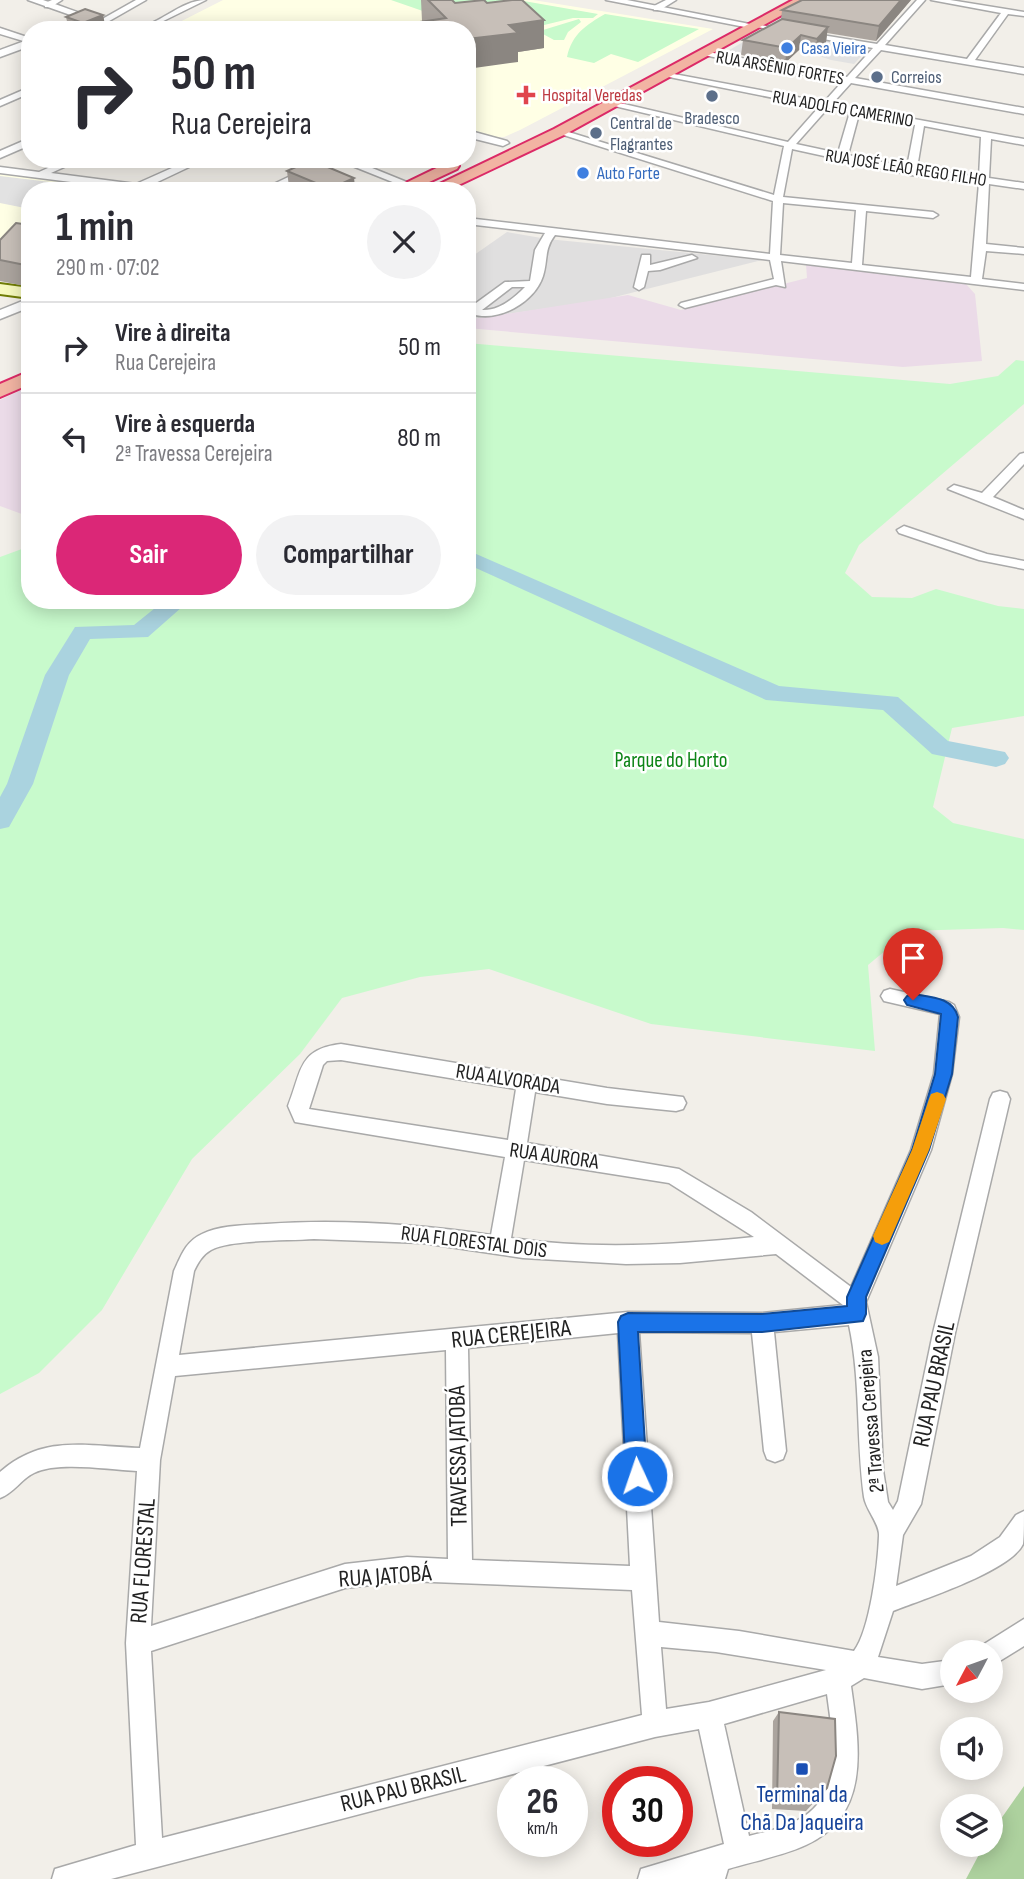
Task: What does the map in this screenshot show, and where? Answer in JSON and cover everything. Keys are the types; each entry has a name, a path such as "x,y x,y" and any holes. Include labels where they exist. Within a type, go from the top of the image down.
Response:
{"highway":[{"path":"476,155 589,100 777,0"},
{"path":"452,182 559,132 803,0"},
{"path":"416,182 447,168"},
{"path":"0,370 21,361"},
{"path":"0,391 21,381"}],"main road":[{"path":"0,289 21,292"}],"street":[{"path":"33,0 53,2 98,21"},
{"path":"103,21 142,0"},
{"path":"159,21 201,0"},
{"path":"172,21 211,0"},
{"path":"611,0 1024,71"},
{"path":"657,8 672,0"},
{"path":"685,305 779,283 775,257 778,199 788,147 922,0"},
{"path":"935,0 1024,14"},
{"path":"969,62 1006,11"},
{"path":"80,21 87,18"},
{"path":"0,31 21,39"},
{"path":"0,54 21,46"},
{"name":"RUA ARSÊNIO FORTES","path":"702,54 1024,111"},
{"name":"RUA ADOLFO CAMERINO","path":"663,75 1024,142"},
{"path":"0,103 21,94"},
{"name":"RUA JOSÉ LEÃO REGO FILHO","path":"611,104 788,147 911,172 1024,186"},
{"path":"842,158 855,111"},
{"path":"911,172 920,123"},
{"path":"559,132 778,199 893,212 908,220 932,219"},
{"path":"976,282 981,247 986,135"},
{"path":"476,136 503,143"},
{"path":"0,155 21,145"},
{"path":"40,174 55,168"},
{"path":"148,182 180,168"},
{"path":"286,182 317,168"},
{"path":"358,168 390,182"},
{"path":"0,170 99,182"},
{"path":"857,266 861,210"},
{"path":"476,223 598,247"},
{"path":"534,284 509,284 476,307 476,312 481,315 497,314 534,284 540,269 541,247 548,237"},
{"path":"524,240 548,237 649,243 1024,287"},
{"path":"639,287 649,243"},
{"path":"981,247 1024,251"},
{"path":"644,268 656,268 692,258"},
{"path":"0,315 21,306"},
{"path":"985,498 1024,457"},
{"path":"954,489 985,498 1024,515"},
{"path":"904,530 984,557 1024,565"},
{"path":"856,1308 920,1150 943,1074 950,1017 948,1010 935,1004 890,996"},
{"name":"RUA AURORA","path":"341,1052 323,1054 315,1060 298,1106 302,1115 672,1175 717,1199 779,1244 856,1308"},
{"name":"RUA ALVORADA","path":"341,1052 607,1096 676,1103"},
{"path":"500,1245 527,1081"},
{"name":"RUA PAU BRASIL","path":"65,1879 150,1854 655,1724 709,1714 852,1673 860,1664 875,1632 883,1603 892,1530 909,1504 944,1333 1000,1099"},
{"name":"RUA FLORESTAL DOIS","path":"184,1271 193,1252 207,1241 248,1234 360,1230 422,1234 542,1251 626,1255 680,1254 779,1244"},
{"name":"RUA FLORESTAL","path":"150,1854 138,1643 149,1460 184,1271"},
{"name":"RUA CEREJEIRA","path":"165,1367 628,1322 762,1323 856,1308"},
{"name":"2ª Travessa Cerejeira","path":"856,1308 867,1357 872,1470 877,1505 892,1530"},
{"path":"628,1322 643,1578 655,1724"},
{"path":"762,1323 775,1451"},
{"name":"TRAVESSA JATOBÁ","path":"457,1339 460,1573"},
{"path":"0,1487 26,1464 50,1456 149,1460"},
{"path":"883,1603 979,1565 1008,1545 1024,1523"},
{"name":"RUA JATOBÁ","path":"138,1643 345,1576 407,1569 643,1578"},
{"path":"1003,1645 1024,1630"},
{"path":"648,1634 712,1640 860,1664 914,1676 940,1673"},
{"path":"651,1879 723,1863 816,1827 833,1811 841,1791 846,1761 838,1679"},
{"path":"709,1714 723,1863"}],"shaded area":[{"name":"Hospital Veredas","path":"223,0 533,0 713,29 520,130 504,137 495,137 476,132 476,21 182,21"},
{"path":"766,29 870,47 854,64 831,60 770,40 740,56 724,53"},
{"path":"0,174 62,182 21,182 21,245 0,246"},
{"path":"0,176 50,182 21,182 21,207 0,203"},
{"path":"507,232 547,239 762,260 603,300 476,319 476,254"},
{"path":"806,264 966,284 975,294 982,361 903,367 476,329 476,319 628,295 681,310 807,278"},
{"path":"21,390 21,514 0,506 0,400"}],"green space":[{"path":"391,0 518,0 598,14 593,18 573,18 540,26 443,18"},
{"path":"605,14 699,29 638,62 611,54 594,63 567,57 572,42 581,31"},
{"path":"579,19 581,22 568,32 564,40 554,40 543,34 543,30"},
{"name":"Parque do Horto","path":"476,344 950,384 998,376 1016,360 1024,361 1024,404 859,545 845,573 872,597 912,598 936,589 998,606 1024,609 1024,716 952,728 933,807 953,823 1024,839 1024,930 1003,928 909,931 868,965 875,1051 651,1024 489,969 420,977 342,998 300,1054 192,1159 102,1310 39,1373 0,1394 0,557 21,549 21,609 476,609"},
{"path":"1024,1786 1024,1879 966,1879 978,1857 1003,1857 1003,1816"}],"building":[{"path":"428,0 452,0 455,3 484,0 487,3 522,0 544,20 509,25 518,33 476,38 476,21 426,21 446,18"},
{"path":"802,0 901,0 879,26 782,10"},
{"path":"85,9 103,15 88,21 66,17"},
{"path":"782,19 828,27 817,39 801,35 787,48 743,40"},
{"path":"294,168 330,168 354,178 345,182 313,182 287,171"},
{"path":"16,223 21,224 21,264 0,260 0,240"},
{"name":"Terminal da Chã Da Jaqueira","path":"779,1712 835,1719 836,1756 827,1788 813,1803 777,1801"}],"waterway":[{"path":"476,560 775,694 889,703 941,748 996,758"},
{"path":"0,820 20,784 57,675 83,632 140,632 168,609"}],"slow traffic":[{"path":"882,1236 909,1179 937,1099"}],"place":[{"name":"Casa Vieira","path":"787,48"},
{"name":"Correios","path":"877,77"},
{"name":"Hospital Veredas","path":"526,95"},
{"name":"Bradesco","path":"712,96"},
{"name":"Central de Flagrantes","path":"596,133"},
{"name":"Auto Forte","path":"583,173"},
{"name":"Terminal da Chã Da Jaqueira","path":"802,1769"}],"route":[{"path":"637,1476 628,1322 762,1323 857,1314 856,1297 909,1179 937,1101 943,1074 950,1017 948,1010 935,1004 913,1000"}]}
